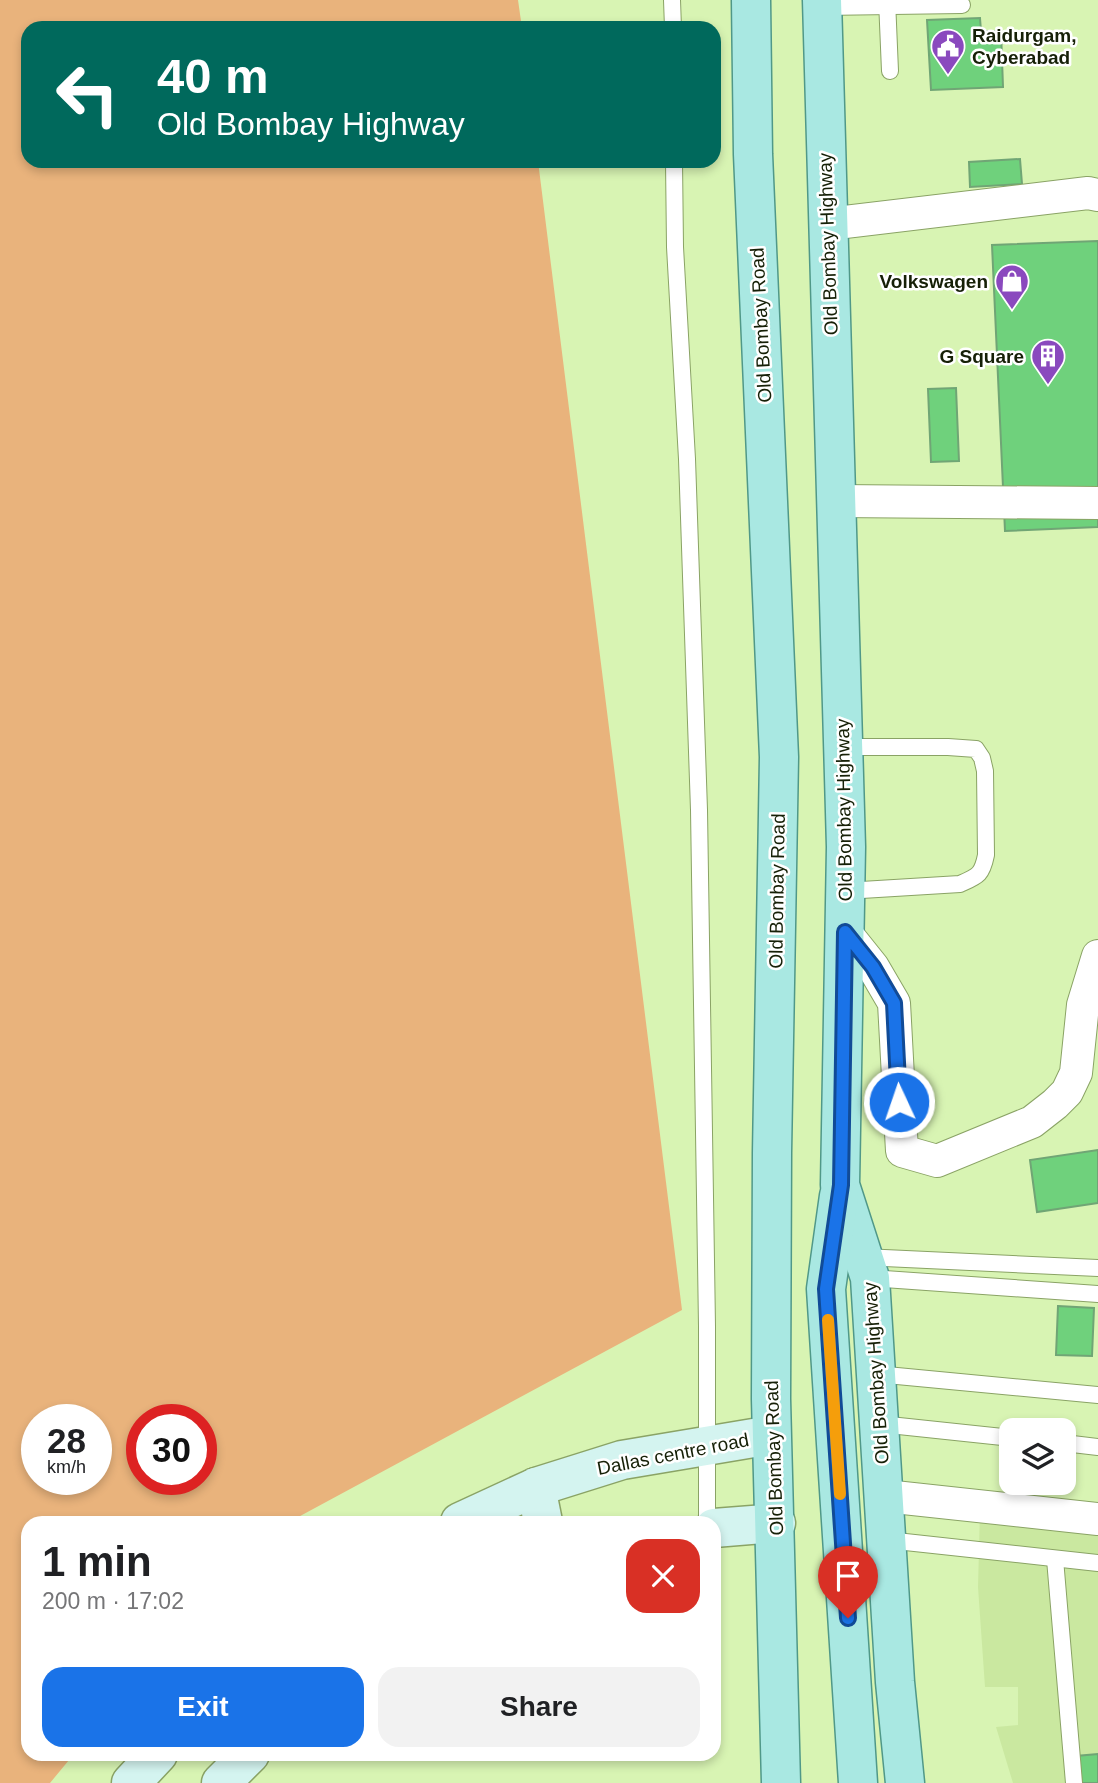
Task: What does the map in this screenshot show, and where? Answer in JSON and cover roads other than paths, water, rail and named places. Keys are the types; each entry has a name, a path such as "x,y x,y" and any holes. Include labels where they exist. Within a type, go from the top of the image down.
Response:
{"main road":[{"name":"Old Bombay Road","path":"751,0 753,154 779,757 772,1153 771,1435 776,1523 781,1783"},
{"name":"Old Bombay Highway","path":"822,4 844,747 845,932 841,1185 867,1268 885,1496 895,1682 905,1783"},
{"path":"841,1185 826,1289 859,1783"}],"street":[{"path":"828,224 1088,193 1098,195"},
{"path":"836,501 1098,503"},
{"path":"845,932 873,967 894,1003 902,1151 937,1161 1032,1122 1067,1092 1076,1073 1083,1005 1098,956"},
{"name":"Dallas centre road","path":"488,1516 540,1505 622,1460 771,1435"},
{"path":"885,1496 1098,1519"},
{"path":"721,1527 776,1523"},
{"path":"131,1783 151,1761"},
{"path":"221,1783 243,1761"}],"lane":[{"path":"672,0 673,21"},
{"path":"887,3 890,71"},
{"path":"822,4 962,5"},
{"path":"674,168 675,247 687,459 699,810 708,1516"},
{"path":"844,747 976,749 982,758 985,771 986,855 983,868 977,877 960,884 845,891"},
{"path":"867,1268 1098,1268"},
{"path":"867,1268 1098,1294"},
{"path":"876,1374 1098,1395"},
{"path":"880,1424 999,1436"},
{"path":"1076,1444 1098,1447"},
{"path":"887,1540 1098,1563"},
{"path":"1055,1559 1074,1783"}],"place":[{"name":"Raidurgam, Cyberabad","path":"948,76"},
{"name":"Volkswagen","path":"1012,311"},
{"name":"G Square","path":"1048,386"}]}
